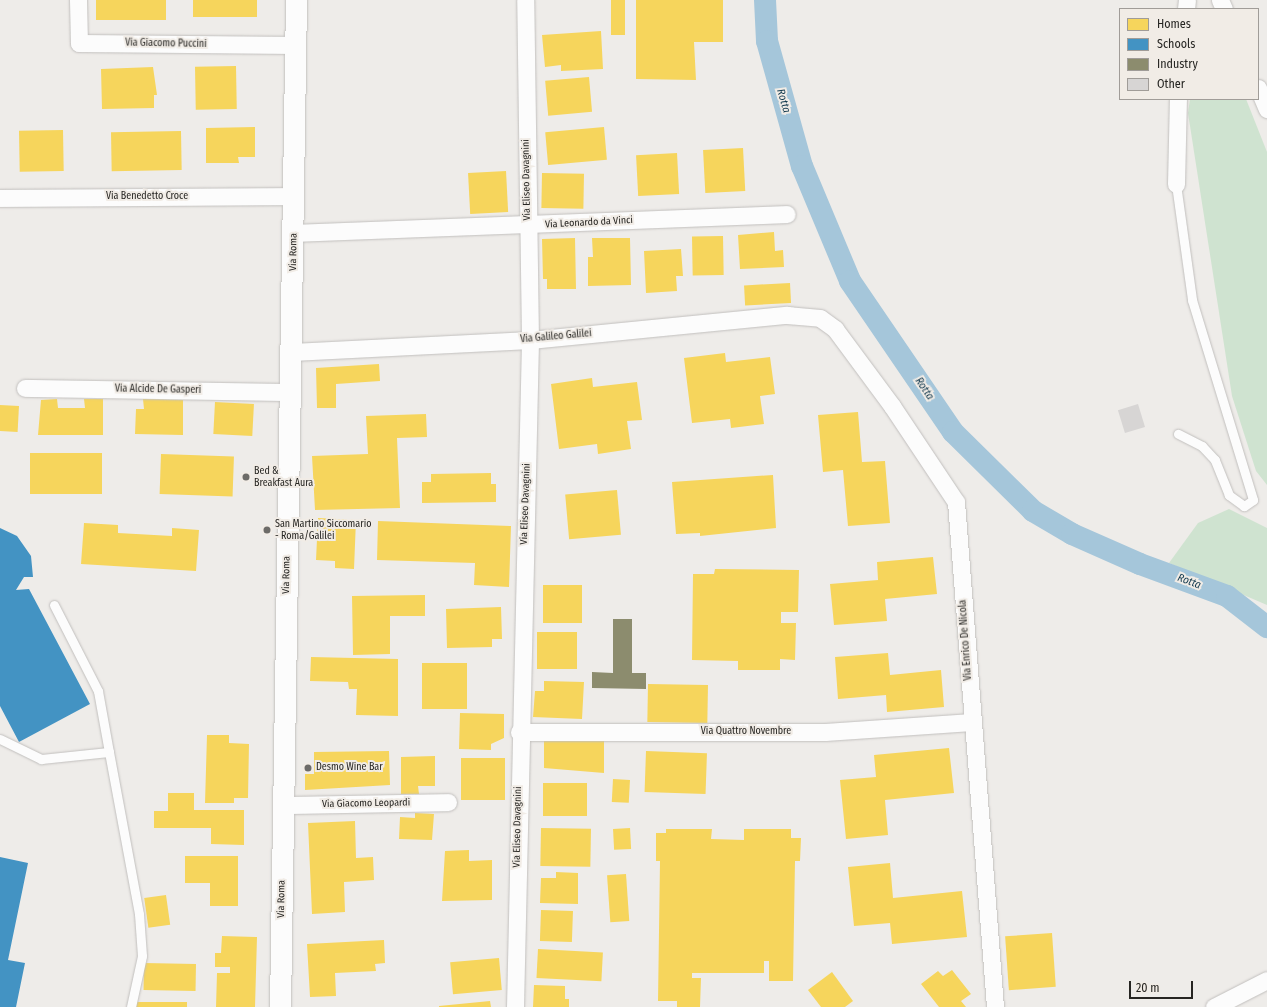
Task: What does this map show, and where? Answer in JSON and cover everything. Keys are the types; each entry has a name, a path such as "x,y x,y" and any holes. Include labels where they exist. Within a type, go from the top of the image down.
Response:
{"street":[{"name":"Via Giacomo Puccini","path":"78,0 79,43 297,45"},
{"name":"Via Roma","path":"280,1007 292,392 297,45 296,0"},
{"name":"Via Eliseo Davagnini","path":"516,1007 519,732 530,340 525,0"},
{"path":"1259,90 1267,109"},
{"path":"1176,184 1178,100"},
{"name":"Via Benedetto Croce","path":"0,198 295,196"},
{"name":"Via Leonardo da Vinci","path":"294,233 528,226 787,214"},
{"name":"Via Galileo Galilei","path":"292,352 530,340 787,316 820,318"},
{"name":"Via Enrico De Nicola","path":"820,318 835,329 892,406 956,502 995,1007"},
{"name":"Via Alcide De Gasperi","path":"25,388 292,392"},
{"name":"Via Quattro Novembre","path":"519,732 825,732 972,722"},
{"name":"Via Giacomo Leopardi","path":"284,804 448,802"},
{"path":"1214,1007 1267,980"}],"lane":[{"path":"1176,184 1192,300 1253,500 1244,506 1229,496 1215,460 1202,446 1178,434"},
{"path":"54,605 98,691 139,914 142,956 131,1007"},
{"path":"0,739 41,759 109,752"}],"green space":[{"path":"1190,100 1246,100 1267,152 1267,485 1256,471 1232,396 1188,113"},
{"path":"1229,509 1267,528 1267,605 1169,563 1198,523"}],"building: Homes":[{"path":"96,0 166,0 166,20 96,20"},
{"path":"193,0 257,0 257,17 193,17"},
{"path":"611,0 625,0 625,35 611,35"},
{"path":"636,0 723,0 723,42 694,42 696,80 636,79"},
{"path":"601,31 603,69 561,71 561,65 545,67 542,35"},
{"path":"236,66 237,109 196,110 195,67"},
{"path":"153,67 157,95 154,95 154,108 102,109 101,69"},
{"path":"589,77 592,112 548,116 545,81"},
{"path":"255,127 255,157 238,157 239,163 206,163 206,128"},
{"path":"604,127 607,160 548,165 545,132"},
{"path":"63,130 64,171 20,172 19,131"},
{"path":"181,131 182,170 112,171 111,132"},
{"path":"743,148 745,191 705,193 703,150"},
{"path":"677,153 679,194 638,196 636,155"},
{"path":"506,171 508,212 470,214 468,173"},
{"path":"542,173 584,174 583,209 541,208"},
{"path":"774,232 775,251 783,250 784,267 740,269 738,235"},
{"path":"723,236 724,275 693,276 692,237"},
{"path":"575,238 576,289 547,289 547,279 543,279 542,239"},
{"path":"592,238 630,238 631,285 588,286 588,257 593,257"},
{"path":"681,249 683,276 676,276 677,291 646,293 644,251"},
{"path":"790,283 791,303 745,305 744,285"},
{"path":"725,353 726,362 770,357 775,394 760,396 764,424 731,428 730,419 692,423 684,358"},
{"path":"379,364 380,381 336,384 336,408 317,408 316,368"},
{"path":"592,378 593,387 637,382 642,420 627,421 631,449 598,454 597,444 559,449 551,384"},
{"path":"57,399 58,408 85,408 84,399 103,399 103,435 38,435 41,400"},
{"path":"143,399 183,400 183,435 135,434 136,409 144,409"},
{"path":"215,402 254,404 252,436 213,434"},
{"path":"0,405 19,406 18,432 0,431"},
{"path":"858,412 862,462 885,461 890,523 848,526 843,470 823,472 818,415"},
{"path":"426,414 427,437 397,438 400,508 315,510 312,456 368,454 366,416"},
{"path":"30,453 102,453 102,494 30,494"},
{"path":"161,454 234,457 233,497 160,494"},
{"path":"491,473 491,484 496,484 496,502 422,503 422,482 431,482 431,474"},
{"path":"773,475 776,528 700,536 700,533 676,534 672,482"},
{"path":"617,490 621,535 569,539 565,495"},
{"path":"318,518 356,520 354,569 335,568 335,561 316,560"},
{"path":"378,521 511,526 509,587 474,585 475,563 377,560"},
{"path":"84,523 118,525 118,533 172,536 172,528 199,530 196,571 81,564"},
{"path":"933,557 937,594 885,599 887,621 834,625 830,584 878,580 877,562"},
{"path":"715,569 799,570 798,612 781,612 781,623 796,623 795,660 780,659 780,670 738,670 738,661 692,660 693,574 714,574"},
{"path":"543,585 582,585 582,623 543,623"},
{"path":"425,595 425,616 390,616 390,654 353,655 352,596"},
{"path":"501,607 502,639 492,639 492,647 447,648 446,609"},
{"path":"537,632 577,632 577,669 537,669"},
{"path":"888,653 890,675 941,670 944,707 887,712 886,695 838,699 835,657"},
{"path":"311,657 398,659 398,716 356,715 357,689 349,689 348,682 310,681"},
{"path":"422,663 467,663 467,709 422,709"},
{"path":"544,681 584,682 582,719 533,717 535,691 544,691"},
{"path":"648,684 708,685 707,723 647,722"},
{"path":"460,713 504,714 504,738 491,744 491,750 459,749"},
{"path":"207,735 229,735 229,743 249,744 248,798 234,798 234,803 205,803"},
{"path":"604,740 604,773 544,768 544,741"},
{"path":"949,748 954,793 885,800 888,835 846,839 840,780 876,777 874,755"},
{"path":"389,751 390,785 305,790 305,774 314,774 314,752"},
{"path":"646,751 707,753 706,794 645,792"},
{"path":"435,756 435,786 418,786 419,794 401,794 401,757"},
{"path":"461,758 505,758 505,800 461,800"},
{"path":"613,779 630,780 629,803 612,802"},
{"path":"543,783 587,783 587,816 543,816"},
{"path":"168,793 194,793 194,810 244,810 244,845 211,844 211,828 154,828 154,811 168,811"},
{"path":"415,813 434,814 432,840 399,839 400,817 415,818"},
{"path":"355,821 356,858 373,857 374,880 344,882 345,912 312,914 308,823"},
{"path":"541,828 591,829 590,867 540,866"},
{"path":"630,828 631,849 614,850 613,829"},
{"path":"666,829 712,829 711,839 744,840 744,829 791,829 791,838 801,838 800,861 795,861 793,981 769,981 769,961 764,961 764,973 692,973 692,978 701,978 700,1007 677,1007 677,1001 658,1001 660,861 656,861 656,833 666,833"},
{"path":"469,850 469,861 492,860 492,900 442,901 445,851"},
{"path":"185,856 238,856 238,906 210,906 210,883 185,883"},
{"path":"890,863 893,898 962,891 967,937 892,944 890,923 854,926 848,867"},
{"path":"556,872 578,873 578,904 540,903 541,878 556,878"},
{"path":"626,874 629,921 610,922 607,875"},
{"path":"166,895 170,925 148,928 144,898"},
{"path":"541,910 573,911 572,942 540,941"},
{"path":"1052,933 1056,987 1009,990 1005,936"},
{"path":"222,936 257,937 255,1007 216,1007 217,973 230,973 230,967 215,967 215,953 221,953"},
{"path":"384,940 385,963 375,964 376,971 335,973 336,996 310,997 307,944"},
{"path":"538,949 603,952 601,981 536,978"},
{"path":"499,958 502,990 453,994 450,962"},
{"path":"144,963 196,964 196,991 144,990"},
{"path":"952,970 971,994 961,1001 966,1007 939,1007 921,984 938,971 943,976"},
{"path":"832,972 853,1001 845,1007 821,1007 808,990"},
{"path":"534,985 565,986 565,999 569,999 569,1007 533,1007"},
{"path":"490,1001 491,1007 439,1007 439,1006"},
{"path":"135,1002 187,1002 187,1007 135,1007"}],"building: Schools":[{"path":"0,528 17,536 31,556 33,577 24,577 16,590 29,589 90,704 19,742 0,706"},
{"path":"0,857 28,863 8,960 25,963 16,1007 0,1007"}],"building: Industry":[{"path":"613,619 632,619 632,673 646,673 646,689 592,688 592,672 613,673"}],"building: Other":[{"path":"1138,404 1145,427 1125,433 1118,410"}],"waterway":[{"name":"Rotta","path":"765,0 767,41 802,166 850,281 953,432 1033,511 1072,534 1140,564 1227,596 1267,627"}],"place":[{"name":"Bed & Breakfast Aura","path":"246,477"},
{"name":"San Martino Siccomario - Roma/Galilei","path":"267,530"},
{"name":"Desmo Wine Bar","path":"308,768"}]}
